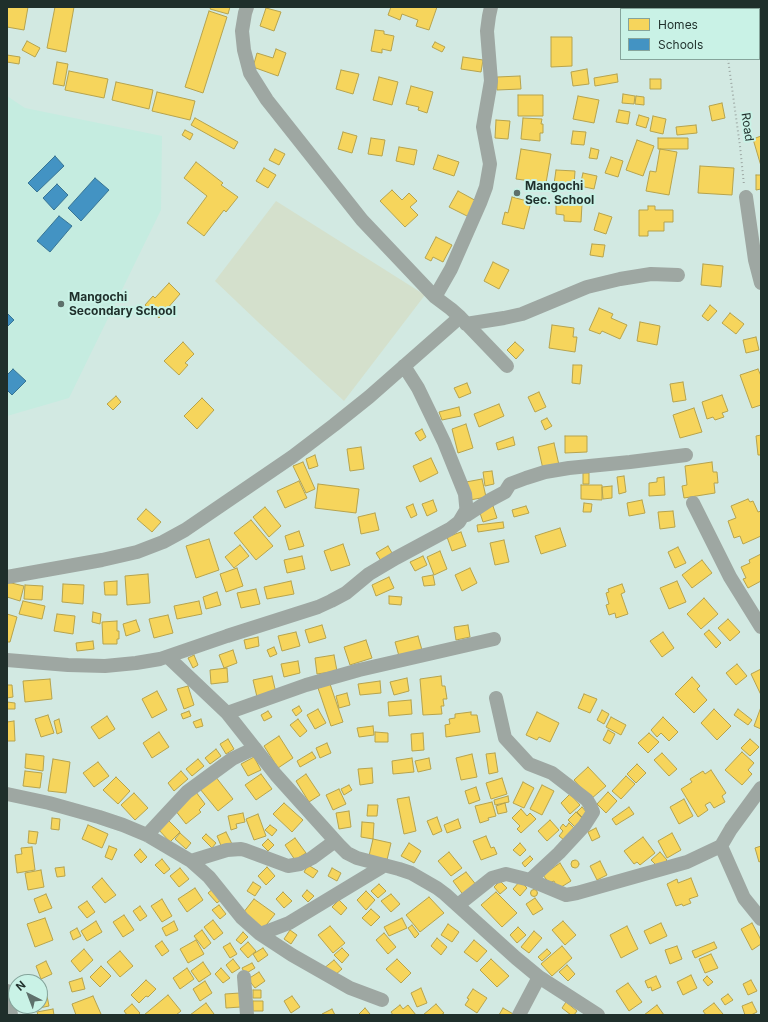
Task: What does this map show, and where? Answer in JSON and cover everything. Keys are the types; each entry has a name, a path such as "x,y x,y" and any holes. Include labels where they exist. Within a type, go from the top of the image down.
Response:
{"street":[{"path":"247,7 242,31 244,50 250,73 266,100 362,220 435,297 463,320 507,366"},
{"path":"435,297 451,270 486,187 490,164 483,127 491,81 487,31 491,7"},
{"path":"746,197 755,260 761,283"},
{"path":"7,577 102,560 136,552 163,542 185,530 292,457 369,397 404,366 463,320 504,318 522,314 587,287 620,278 652,274 678,275"},
{"path":"404,366 418,388 444,442 465,494 467,515"},
{"path":"7,660 68,665 105,666 136,663 168,657 221,638 318,607 346,593 369,574 450,529 459,522 465,512 467,515 505,492 510,484 545,472 686,454"},
{"path":"693,503 730,577 761,626"},
{"path":"227,713 306,685 359,670 494,639"},
{"path":"168,657 227,713 276,775 338,846 357,858 411,873 437,888 539,977 598,1015"},
{"path":"496,698 505,738 529,764 552,773 586,800 593,812 584,826 574,837 530,880"},
{"path":"146,835 187,792 232,759 255,748"},
{"path":"458,905 492,878 506,874 530,880 566,894 577,893 687,862 721,846 731,828 761,788"},
{"path":"7,794 49,803 99,817 146,835 191,861 209,877 242,918 260,934 292,956 350,988 382,1000"},
{"path":"191,861 227,850 240,849 288,866 300,864 312,858 335,841"},
{"path":"721,846 744,898 761,920"},
{"path":"260,934 290,923 385,865"},
{"path":"244,977 246,1015"},
{"path":"520,1015 539,977"},
{"path":"7,991 11,1015"}],"path":[{"name":"Road","path":"728,60 746,197"}],"shaded area":[{"name":"Mangochi Secondary School","path":"7,96 25,108 162,136 161,210 69,398 7,416"},
{"path":"276,201 425,295 344,401 215,281"}],"building: Homes":[{"path":"7,7 28,7 24,30 7,27"},
{"path":"55,7 74,7 66,52 47,48"},
{"path":"211,7 230,7 228,14 210,9"},
{"path":"391,7 437,7 429,30 416,26 418,20 402,14 400,20 388,15"},
{"path":"266,8 281,12 274,31 260,26"},
{"path":"209,11 227,17 203,93 185,87"},
{"path":"375,30 384,31 384,34 394,36 391,51 382,49 382,53 371,51"},
{"path":"551,37 572,37 572,66 551,67"},
{"path":"27,41 40,48 35,57 22,50"},
{"path":"435,42 445,47 442,52 432,47"},
{"path":"276,49 286,53 278,76 253,67 257,53 273,58"},
{"path":"7,55 20,57 19,64 7,62"},
{"path":"463,57 483,60 481,72 461,69"},
{"path":"57,62 68,64 64,86 53,84"},
{"path":"587,69 589,84 573,86 571,72"},
{"path":"341,70 359,74 353,94 336,89"},
{"path":"69,71 108,79 104,98 65,90"},
{"path":"617,74 618,82 595,86 594,78"},
{"path":"520,76 521,89 497,90 497,77"},
{"path":"379,77 398,82 392,105 373,100"},
{"path":"650,79 661,79 661,89 650,89"},
{"path":"116,82 153,90 149,109 112,100"},
{"path":"411,86 433,92 427,113 418,110 419,107 406,104"},
{"path":"157,92 195,101 190,120 152,111"},
{"path":"623,94 635,96 634,104 622,103"},
{"path":"518,95 543,95 543,116 518,116"},
{"path":"578,96 599,100 594,123 573,119"},
{"path":"636,96 644,97 644,105 635,104"},
{"path":"722,103 725,118 712,121 709,106"},
{"path":"619,110 630,112 628,124 616,122"},
{"path":"639,115 649,118 646,128 636,125"},
{"path":"653,116 666,119 663,134 650,131"},
{"path":"195,118 238,142 234,149 191,125"},
{"path":"523,118 542,119 541,124 543,124 543,133 540,133 540,141 521,139"},
{"path":"496,120 510,121 508,139 495,138"},
{"path":"696,125 697,133 677,135 676,127"},
{"path":"185,130 193,134 190,140 182,135"},
{"path":"573,131 586,132 584,145 571,144"},
{"path":"343,132 357,136 352,153 338,149"},
{"path":"761,136 761,166 753,139"},
{"path":"371,138 385,140 382,156 368,154"},
{"path":"658,138 688,138 688,149 658,149"},
{"path":"637,140 654,146 643,176 626,170"},
{"path":"399,147 417,150 414,165 396,161"},
{"path":"591,148 599,150 597,159 589,158"},
{"path":"275,149 285,154 279,165 269,160"},
{"path":"521,149 551,154 546,183 516,179"},
{"path":"660,149 677,152 669,195 646,191 650,171 656,172"},
{"path":"438,155 459,162 454,176 433,169"},
{"path":"611,157 623,161 618,177 605,173"},
{"path":"196,162 223,183 221,185 238,197 226,212 224,210 204,236 187,223 207,196 184,178"},
{"path":"700,166 734,168 732,195 698,193"},
{"path":"264,168 276,175 268,188 256,181"},
{"path":"556,170 575,171 574,185 554,184"},
{"path":"583,173 597,176 594,189 580,186"},
{"path":"756,175 761,175 761,189 756,190"},
{"path":"392,190 402,200 409,193 417,201 410,207 418,215 405,227 380,201"},
{"path":"458,191 480,203 469,217 449,207"},
{"path":"512,197 531,202 524,229 502,224 505,212 508,213"},
{"path":"556,203 582,204 581,222 564,221 564,215 556,214"},
{"path":"648,206 655,206 655,210 673,210 673,222 664,222 664,231 648,231 648,236 639,236 639,210 648,210"},
{"path":"599,213 612,217 606,234 594,230"},
{"path":"436,237 452,245 443,262 433,257 431,261 425,258"},
{"path":"592,244 605,245 603,257 590,255"},
{"path":"493,262 509,270 499,289 484,281"},
{"path":"703,264 723,266 721,287 701,285"},
{"path":"169,283 180,294 159,318 145,305 153,296 155,298"},
{"path":"710,305 717,311 708,321 702,316"},
{"path":"599,308 613,314 611,318 627,325 620,339 602,331 600,334 589,330"},
{"path":"730,313 744,324 736,334 722,323"},
{"path":"640,322 660,326 657,345 637,341"},
{"path":"552,325 574,328 573,337 577,337 575,352 549,348"},
{"path":"756,337 759,350 746,353 743,340"},
{"path":"183,342 194,354 185,363 188,365 179,375 164,361"},
{"path":"515,342 524,350 516,359 507,350"},
{"path":"573,365 582,365 580,384 572,383"},
{"path":"758,369 761,376 761,405 752,408 740,375"},
{"path":"683,382 686,400 673,402 670,384"},
{"path":"467,383 471,393 459,398 454,388"},
{"path":"539,392 546,407 535,412 528,397"},
{"path":"722,395 728,411 722,413 724,417 715,420 713,417 707,419 702,402"},
{"path":"116,396 121,402 113,410 107,404"},
{"path":"202,398 214,410 197,429 184,416"},
{"path":"499,404 504,416 479,427 474,414"},
{"path":"459,407 461,416 442,420 439,412"},
{"path":"694,408 702,432 680,438 673,415"},
{"path":"547,418 552,426 545,430 541,421"},
{"path":"466,424 473,448 458,453 452,429"},
{"path":"422,429 426,437 420,441 415,433"},
{"path":"761,435 761,455 758,455 756,436"},
{"path":"565,436 587,436 587,452 565,453"},
{"path":"513,437 515,445 498,450 496,443"},
{"path":"554,443 559,465 543,469 538,447"},
{"path":"361,447 364,469 350,471 347,449"},
{"path":"315,455 318,466 309,469 306,459"},
{"path":"431,458 438,473 420,482 413,466"},
{"path":"303,462 315,489 306,493 293,466"},
{"path":"712,462 713,472 717,472 718,483 714,483 715,493 684,498 682,486 687,485 685,466"},
{"path":"492,471 494,484 485,486 483,472"},
{"path":"583,473 589,473 589,484 583,484"},
{"path":"624,476 626,492 619,494 617,477"},
{"path":"664,477 665,495 649,496 649,483 657,482 657,478"},
{"path":"482,479 486,497 470,500 466,482"},
{"path":"299,481 307,498 285,508 277,491"},
{"path":"318,484 359,489 356,513 315,508"},
{"path":"581,485 602,485 602,500 581,499"},
{"path":"612,486 612,498 603,499 602,487"},
{"path":"748,499 750,502 753,501 758,512 761,511 761,536 743,544 740,536 734,538 728,521 736,518 731,506"},
{"path":"433,500 437,511 427,516 422,504"},
{"path":"642,500 645,513 629,516 627,503"},
{"path":"584,503 592,504 591,512 583,512"},
{"path":"413,504 417,515 411,518 406,507"},
{"path":"493,506 497,518 483,522 479,510"},
{"path":"526,506 529,513 514,517 512,510"},
{"path":"265,507 281,526 269,537 253,517"},
{"path":"146,509 161,522 152,532 137,519"},
{"path":"673,511 675,527 660,529 658,512"},
{"path":"375,513 379,530 361,534 358,517"},
{"path":"251,520 273,546 256,560 234,533"},
{"path":"503,522 504,528 478,532 477,525"},
{"path":"560,528 566,546 541,554 535,536"},
{"path":"299,531 304,546 289,550 285,536"},
{"path":"461,532 466,546 452,551 447,537"},
{"path":"209,539 219,570 196,578 186,546"},
{"path":"504,540 509,562 495,565 490,543"},
{"path":"343,544 350,565 331,571 324,551"},
{"path":"240,545 249,556 234,568 225,557"},
{"path":"388,546 392,553 381,561 376,553"},
{"path":"678,547 686,563 675,568 668,552"},
{"path":"440,551 447,569 434,575 427,557"},
{"path":"761,554 761,581 748,588 743,579 746,578 741,567 750,563 749,560"},
{"path":"302,556 305,569 287,573 284,560"},
{"path":"423,556 427,565 415,571 410,562"},
{"path":"702,560 712,573 692,588 682,575"},
{"path":"237,568 243,586 226,592 220,574"},
{"path":"470,568 477,583 462,591 455,575"},
{"path":"148,574 150,603 127,605 125,576"},
{"path":"433,575 435,585 424,586 422,577"},
{"path":"389,577 394,588 376,596 372,585"},
{"path":"117,581 117,595 105,595 104,582"},
{"path":"291,581 294,594 267,599 264,587"},
{"path":"677,581 686,602 669,609 660,588"},
{"path":"7,582 24,586 20,601 7,597"},
{"path":"63,584 84,585 83,604 62,602"},
{"path":"622,584 625,592 621,594 628,614 616,618 615,613 609,615 606,605 609,604 606,593 609,592 608,589"},
{"path":"25,585 43,586 42,600 24,599"},
{"path":"256,589 260,604 241,608 237,593"},
{"path":"217,592 221,605 206,609 203,597"},
{"path":"389,596 402,597 401,605 389,604"},
{"path":"704,598 718,614 701,629 687,614"},
{"path":"23,601 45,606 42,619 19,614"},
{"path":"199,601 202,614 177,619 174,606"},
{"path":"93,612 101,614 100,624 92,622"},
{"path":"7,614 17,617 10,642 7,642"},
{"path":"57,614 75,616 73,634 54,631"},
{"path":"168,615 173,633 154,638 149,619"},
{"path":"728,619 740,632 730,641 718,628"},
{"path":"136,620 140,631 126,636 123,624"},
{"path":"117,621 119,639 117,639 117,644 103,644 102,622"},
{"path":"322,625 326,638 309,643 305,630"},
{"path":"468,625 470,637 456,640 454,627"},
{"path":"709,630 721,643 716,648 704,634"},
{"path":"296,632 300,646 282,651 278,636"},
{"path":"663,632 674,648 662,657 650,641"},
{"path":"418,636 422,650 399,656 395,642"},
{"path":"258,637 259,646 246,649 244,640"},
{"path":"366,640 372,658 350,665 344,647"},
{"path":"93,641 94,649 77,651 76,643"},
{"path":"274,647 277,654 270,657 267,650"},
{"path":"233,650 237,663 224,668 219,655"},
{"path":"194,655 198,665 193,668 188,658"},
{"path":"334,655 337,671 317,674 315,658"},
{"path":"298,661 300,673 284,677 281,664"},
{"path":"737,664 747,676 736,685 726,673"},
{"path":"227,668 228,682 211,684 210,670"},
{"path":"761,669 761,695 751,674"},
{"path":"272,676 276,693 257,697 253,680"},
{"path":"441,676 442,686 445,686 447,699 443,699 444,706 441,706 442,714 423,715 420,679"},
{"path":"692,677 700,686 697,689 707,700 694,713 675,694"},
{"path":"407,678 409,691 394,695 390,682"},
{"path":"50,679 52,699 25,702 23,681"},
{"path":"380,681 381,693 360,695 358,684"},
{"path":"330,684 343,722 331,726 318,688"},
{"path":"7,685 12,685 13,697 7,698"},
{"path":"188,686 194,705 184,709 177,689"},
{"path":"157,691 167,710 152,718 142,699"},
{"path":"347,693 350,705 339,708 336,696"},
{"path":"584,694 597,699 590,713 578,708"},
{"path":"411,700 412,714 389,716 388,702"},
{"path":"7,702 15,703 15,709 7,709"},
{"path":"299,706 302,711 296,716 292,710"},
{"path":"761,707 761,729 754,726"},
{"path":"318,709 326,723 315,729 307,715"},
{"path":"714,709 731,726 717,740 701,723"},
{"path":"738,709 752,720 748,725 734,715"},
{"path":"602,710 609,714 604,724 597,720"},
{"path":"189,711 191,716 183,719 181,714"},
{"path":"268,711 272,717 264,721 261,715"},
{"path":"471,712 471,715 477,715 480,732 446,737 445,725 450,724 449,719 455,718 455,714"},
{"path":"537,712 559,723 550,742 539,737 537,740 526,735"},
{"path":"48,715 54,733 41,737 35,719"},
{"path":"107,716 115,729 99,739 91,727"},
{"path":"611,717 626,725 621,735 606,727"},
{"path":"663,717 678,732 669,741 661,733 657,737 651,730"},
{"path":"59,719 62,732 57,734 54,721"},
{"path":"201,719 203,726 196,728 193,722"},
{"path":"298,719 307,731 300,737 290,725"},
{"path":"14,721 15,741 7,741 7,722"},
{"path":"373,726 374,735 359,737 357,728"},
{"path":"608,730 615,734 610,744 603,740"},
{"path":"159,732 169,747 152,758 143,743"},
{"path":"375,732 388,733 388,742 375,742"},
{"path":"423,733 424,750 412,751 411,734"},
{"path":"649,733 659,742 648,753 638,743"},
{"path":"279,736 293,758 278,768 264,746"},
{"path":"228,739 234,749 226,754 220,744"},
{"path":"750,739 759,747 750,756 741,748"},
{"path":"327,743 331,753 320,758 316,748"},
{"path":"216,749 221,756 210,764 205,758"},
{"path":"312,752 316,758 300,767 297,761"},
{"path":"742,752 754,763 748,770 752,774 742,785 725,770"},
{"path":"495,753 498,772 489,774 486,754"},
{"path":"662,753 677,769 669,776 654,760"},
{"path":"26,754 44,756 43,771 25,768"},
{"path":"472,754 477,777 461,780 456,758"},
{"path":"254,757 261,770 248,776 241,764"},
{"path":"412,758 414,772 393,774 392,761"},
{"path":"429,758 431,769 418,772 415,761"},
{"path":"53,759 70,762 66,793 48,791"},
{"path":"198,759 204,766 192,776 186,769"},
{"path":"98,762 109,776 94,787 83,773"},
{"path":"637,764 646,773 636,783 627,774"},
{"path":"588,767 606,786 591,799 574,780"},
{"path":"372,768 373,783 360,785 358,769"},
{"path":"711,770 726,793 722,796 725,802 714,808 710,802 705,805 708,810 698,817 681,789 692,782 690,779 703,771 705,774"},
{"path":"25,771 42,773 40,788 23,786"},
{"path":"181,771 188,779 174,791 168,783"},
{"path":"261,774 272,789 256,800 245,785"},
{"path":"306,774 320,795 309,802 296,781"},
{"path":"215,776 233,799 218,811 200,789"},
{"path":"626,776 635,784 621,799 612,791"},
{"path":"116,777 130,791 118,804 103,790"},
{"path":"502,778 507,794 491,799 486,783"},
{"path":"523,782 534,788 524,808 513,803"},
{"path":"349,785 352,790 344,795 341,789"},
{"path":"542,785 554,791 542,815 530,809"},
{"path":"476,787 480,800 469,804 465,791"},
{"path":"339,789 346,804 333,810 326,795"},
{"path":"196,792 205,804 199,810 201,812 186,824 175,810"},
{"path":"608,792 617,801 606,813 597,804"},
{"path":"134,793 148,808 135,820 121,805"},
{"path":"570,794 580,805 570,814 561,803"},
{"path":"508,796 509,802 495,805 494,800"},
{"path":"409,797 416,831 404,834 397,799"},
{"path":"684,799 693,816 679,824 670,807"},
{"path":"492,802 496,816 488,818 489,820 480,823 475,806"},
{"path":"284,803 303,820 292,832 273,814"},
{"path":"505,803 507,812 498,814 496,806"},
{"path":"368,805 378,805 377,816 367,816"},
{"path":"582,807 588,814 584,819 577,812"},
{"path":"629,807 634,814 616,825 612,819"},
{"path":"521,809 527,816 530,813 536,819 521,833 517,829 520,826 512,818"},
{"path":"349,811 351,827 339,829 336,813"},
{"path":"576,812 583,819 575,827 568,820"},
{"path":"243,813 245,822 236,824 237,828 231,830 228,816"},
{"path":"258,814 266,836 254,840 246,819"},
{"path":"437,817 442,831 433,835 427,821"},
{"path":"52,818 60,819 59,830 51,829"},
{"path":"458,819 461,828 447,833 444,825"},
{"path":"168,820 180,832 170,842 158,829"},
{"path":"550,820 559,830 547,841 538,831"},
{"path":"362,822 374,823 373,839 361,837"},
{"path":"569,823 575,829 564,840 559,836 563,831 560,828 563,824 566,827"},
{"path":"88,825 108,834 102,848 82,839"},
{"path":"270,825 277,830 272,836 265,830"},
{"path":"596,828 600,837 592,841 588,832"},
{"path":"29,831 38,832 36,844 28,843"},
{"path":"226,832 232,844 222,848 217,836"},
{"path":"180,833 191,843 186,849 175,839"},
{"path":"672,833 681,850 667,858 658,841"},
{"path":"206,834 216,843 212,848 202,838"},
{"path":"486,836 491,848 494,847 497,854 481,860 473,841"},
{"path":"643,837 655,853 640,865 637,862 634,864 624,851"},
{"path":"295,838 306,853 295,860 285,845"},
{"path":"268,839 274,845 268,851 262,845"},
{"path":"373,839 391,843 387,860 369,856"},
{"path":"409,843 421,851 414,863 401,856"},
{"path":"520,843 526,850 520,856 513,850"},
{"path":"109,846 117,849 112,860 105,857"},
{"path":"761,846 761,861 759,862 755,848"},
{"path":"32,847 35,870 17,873 15,855 22,854 21,848"},
{"path":"140,849 147,857 141,863 134,855"},
{"path":"449,852 462,868 451,876 438,861"},
{"path":"660,852 667,860 659,868 651,860"},
{"path":"530,856 533,859 525,867 522,863"},
{"path":"162,859 170,869 164,874 155,865"},
{"path":"573,860 577,860 579,864 577,868 573,868 571,866 571,862"},
{"path":"600,861 607,875 597,880 590,866"},
{"path":"560,863 571,881 558,889 554,881 549,883 543,875"},
{"path":"308,865 318,871 313,878 304,872"},
{"path":"64,867 65,876 57,877 55,868"},
{"path":"267,867 275,876 266,885 258,876"},
{"path":"180,868 189,879 179,887 170,876"},
{"path":"332,868 341,873 337,881 328,876"},
{"path":"41,870 44,887 28,890 25,873"},
{"path":"466,872 477,886 464,896 453,881"},
{"path":"102,878 116,895 105,903 92,887"},
{"path":"691,878 698,896 689,899 691,903 683,906 682,904 676,906 667,884 677,879 678,883"},
{"path":"500,881 507,888 500,894 494,887"},
{"path":"520,881 527,888 520,896 513,889"},
{"path":"253,882 261,887 255,896 247,891"},
{"path":"379,884 386,891 378,898 371,891"},
{"path":"195,888 203,900 187,912 178,899"},
{"path":"214,888 223,898 217,903 208,893"},
{"path":"534,889 537,890 537,896 534,897 531,896 530,893 531,890"},
{"path":"307,890 314,896 308,902 302,896"},
{"path":"366,891 375,900 366,910 357,900"},
{"path":"283,892 292,901 284,908 276,899"},
{"path":"496,892 517,913 502,927 481,905"},
{"path":"46,894 52,908 39,913 34,899"},
{"path":"391,894 400,904 391,912 381,901"},
{"path":"429,897 444,913 420,932 406,915"},
{"path":"535,898 543,909 533,915 526,904"},
{"path":"162,899 172,916 162,922 151,906"},
{"path":"254,899 275,914 263,929 243,913"},
{"path":"339,900 347,908 341,915 332,907"},
{"path":"87,901 95,912 87,918 78,907"},
{"path":"219,905 226,914 220,919 212,910"},
{"path":"140,906 147,916 140,921 133,911"},
{"path":"371,909 380,917 371,926 362,918"},
{"path":"124,915 134,930 123,937 113,922"},
{"path":"45,918 53,940 35,947 27,924"},
{"path":"402,918 407,928 389,936 384,927"},
{"path":"213,920 223,933 214,940 204,927"},
{"path":"96,921 102,932 87,941 81,931"},
{"path":"174,921 178,930 166,936 162,928"},
{"path":"563,921 576,935 565,945 552,930"},
{"path":"661,923 667,936 650,944 644,931"},
{"path":"752,923 761,940 761,944 752,950 741,929"},
{"path":"448,924 459,932 452,942 441,935"},
{"path":"412,925 419,934 415,938 408,928"},
{"path":"330,926 345,943 333,953 318,935"},
{"path":"627,926 638,949 621,958 610,935"},
{"path":"518,927 526,935 517,943 510,935"},
{"path":"77,928 81,936 73,940 70,932"},
{"path":"202,930 211,943 204,949 194,936"},
{"path":"290,930 297,935 291,944 284,939"},
{"path":"534,931 542,938 529,953 521,947"},
{"path":"243,932 248,937 241,944 236,940"},
{"path":"384,933 396,947 388,954 376,940"},
{"path":"437,938 447,947 441,955 431,946"},
{"path":"196,940 204,954 188,963 180,949"},
{"path":"474,940 487,951 477,962 464,952"},
{"path":"162,941 169,951 162,956 155,946"},
{"path":"248,942 256,951 248,958 240,949"},
{"path":"714,942 717,948 695,958 692,951"},
{"path":"230,943 237,954 230,958 223,947"},
{"path":"562,946 572,958 552,976 541,964"},
{"path":"677,946 682,959 670,964 665,950"},
{"path":"263,948 268,955 258,962 253,954"},
{"path":"342,948 349,955 342,963 334,955"},
{"path":"84,949 93,960 80,972 71,961"},
{"path":"547,949 551,953 542,961 538,957"},
{"path":"120,951 133,966 120,977 107,962"},
{"path":"711,954 718,968 705,973 699,959"},
{"path":"233,959 240,968 232,973 226,965"},
{"path":"397,959 411,973 401,983 386,969"},
{"path":"491,959 509,976 497,987 480,970"},
{"path":"334,960 342,969 335,975 323,969"},
{"path":"46,961 52,974 48,976 48,974 39,974 36,966"},
{"path":"203,962 211,974 199,982 191,971"},
{"path":"252,963 255,968 245,974 242,968"},
{"path":"567,965 575,974 568,981 559,972"},
{"path":"101,966 111,976 100,987 90,977"},
{"path":"187,968 194,979 180,989 173,978"},
{"path":"221,968 230,978 223,983 215,974"},
{"path":"259,972 265,981 255,988 248,979"},
{"path":"691,975 697,988 683,995 677,982"},
{"path":"656,976 661,987 652,991 651,987 648,988 645,981"},
{"path":"707,976 713,982 708,986 703,980"},
{"path":"82,978 85,989 72,992 69,982"},
{"path":"146,980 156,989 139,1003 131,995"},
{"path":"751,980 757,991 748,995 743,984"},
{"path":"205,981 212,993 200,1001 193,989"},
{"path":"628,983 642,1002 629,1011 616,991"},
{"path":"421,988 427,1003 417,1007 411,993"},
{"path":"473,989 487,998 477,1013 465,1005 469,999 467,998"},
{"path":"253,990 261,990 261,998 253,998"},
{"path":"240,993 241,1007 226,1008 225,994"},
{"path":"728,994 733,1000 725,1005 721,999"},
{"path":"168,995 181,1011 176,1015 144,1015"},
{"path":"93,996 101,1014 76,1015 72,1004"},
{"path":"292,996 300,1007 291,1013 284,1001"},
{"path":"253,1001 263,1001 263,1011 253,1011"},
{"path":"566,1002 577,1011 574,1015 571,1015 562,1008"},
{"path":"752,1002 757,1012 751,1015 745,1015 742,1006"},
{"path":"206,1003 214,1014 213,1015 190,1015"},
{"path":"714,1003 723,1014 706,1015 703,1011"},
{"path":"132,1004 140,1013 138,1015 127,1015 124,1011"},
{"path":"436,1004 444,1013 441,1015 423,1015"},
{"path":"400,1005 403,1009 408,1005 416,1015 393,1015 391,1012"},
{"path":"657,1005 664,1015 644,1015"},
{"path":"365,1008 370,1014 369,1015 358,1015"},
{"path":"503,1008 515,1015 499,1015"},
{"path":"53,1009 54,1015 38,1015 48,1014 48,1010"},
{"path":"332,1009 335,1015 322,1015 322,1014"}],"building: Schools":[{"path":"55,156 64,166 37,192 28,183"},
{"path":"95,178 109,190 81,221 68,208"},
{"path":"57,184 68,195 54,210 43,198"},
{"path":"59,216 72,226 50,252 37,241"},
{"path":"7,313 14,320 7,327"},
{"path":"13,369 26,381 12,395 7,390 7,375"}],"place":[{"name":"Mangochi Sec. School","path":"517,193"},
{"name":"Mangochi Secondary School","path":"61,304"}]}
